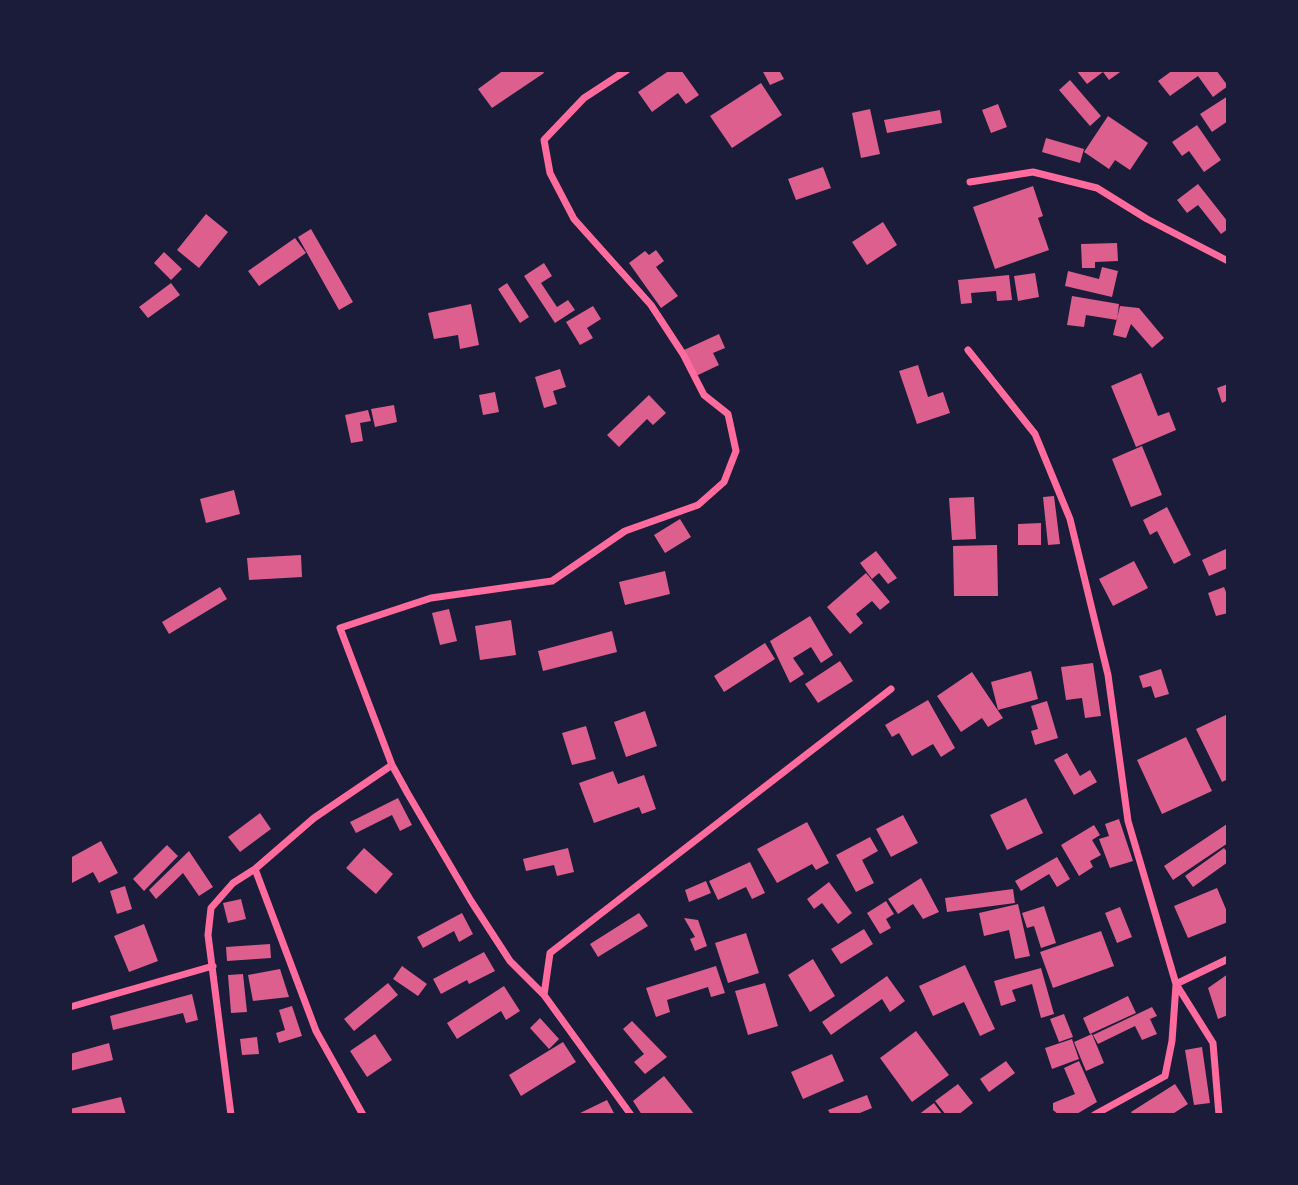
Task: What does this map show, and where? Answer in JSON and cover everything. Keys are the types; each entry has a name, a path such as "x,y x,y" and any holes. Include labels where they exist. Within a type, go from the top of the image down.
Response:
{"street":[{"path":"627,70 584,98 544,139 550,173 574,219 651,305 683,354 704,395 728,414 736,451 724,482 698,505 625,531 552,581 432,598 340,628 392,765 471,901 510,961 544,995 631,1115"},
{"path":"970,182 1033,172 1097,188 1147,219 1228,261"},
{"path":"968,350 1035,434 1070,519 1108,675 1128,821 1176,985 1213,1043 1219,1115"},
{"path":"544,995 550,953 891,689"},
{"path":"231,1115 208,935 211,908 233,883 255,869 314,818 392,765"},
{"path":"255,869 316,1031 363,1115"},
{"path":"1176,985 1228,959"},
{"path":"70,1007 213,965"},
{"path":"1094,1115 1165,1076 1172,1041 1176,985"}],"building":[{"path":"504,70 542,70 544,73 492,108 478,89"},
{"path":"670,70 681,70 699,95 686,104 678,93 652,112 638,92"},
{"path":"762,70 779,70 784,79 770,85"},
{"path":"1076,70 1123,70 1109,80 1103,72 1087,84"},
{"path":"1173,70 1216,70 1228,86 1213,97 1198,76 1170,96 1158,81"},
{"path":"1070,80 1101,116 1090,126 1059,90"},
{"path":"761,83 782,115 732,148 710,116"},
{"path":"1228,96 1228,121 1212,132 1200,114"},
{"path":"998,104 1007,127 991,133 982,110"},
{"path":"870,109 880,154 861,158 852,113"},
{"path":"940,110 942,123 887,133 884,120"},
{"path":"1108,116 1148,143 1130,170 1115,160 1109,169 1084,152"},
{"path":"1197,125 1221,160 1204,172 1189,151 1182,156 1172,142"},
{"path":"1046,138 1084,149 1080,163 1042,152"},
{"path":"823,167 831,188 796,200 788,179"},
{"path":"1198,184 1228,222 1228,229 1221,234 1198,205 1187,213 1177,200"},
{"path":"1033,186 1043,216 1038,218 1049,250 995,269 973,207"},
{"path":"206,214 228,232 199,268 177,250"},
{"path":"883,222 897,245 867,265 852,242"},
{"path":"311,229 353,302 339,310 298,237"},
{"path":"295,238 306,253 259,286 248,271"},
{"path":"1117,243 1118,261 1095,262 1095,268 1082,268 1081,244"},
{"path":"656,250 664,261 656,267 678,296 661,308 629,263 645,251 649,255"},
{"path":"164,252 182,269 171,280 154,263"},
{"path":"544,263 552,276 541,283 557,307 568,300 575,310 555,323 524,276"},
{"path":"1102,267 1118,271 1112,297 1065,286 1068,271 1099,279"},
{"path":"1035,273 1039,297 1018,301 1014,276"},
{"path":"1009,275 1012,300 997,301 996,291 971,293 972,303 961,304 958,280"},
{"path":"171,283 180,295 148,318 139,307"},
{"path":"507,283 529,317 520,323 498,289"},
{"path":"1072,296 1119,304 1117,320 1086,315 1084,327 1067,325"},
{"path":"471,304 479,345 460,349 458,335 434,339 428,313"},
{"path":"593,306 601,319 587,328 593,338 580,345 566,322"},
{"path":"1120,306 1139,308 1164,338 1152,348 1131,324 1126,338 1113,335"},
{"path":"719,334 725,348 713,353 719,365 696,376 684,350"},
{"path":"918,365 928,397 943,392 950,413 917,424 899,371"},
{"path":"560,369 566,387 553,391 557,404 544,408 535,377"},
{"path":"1141,373 1158,416 1169,412 1176,430 1136,447 1111,386"},
{"path":"1228,384 1228,400 1222,403 1217,388"},
{"path":"495,392 499,412 483,415 479,395"},
{"path":"649,395 666,413 653,425 647,419 619,447 607,435"},
{"path":"394,405 397,422 375,427 371,409"},
{"path":"368,410 371,421 360,423 363,441 351,443 345,415"},
{"path":"1142,446 1162,495 1131,507 1112,459"},
{"path":"234,490 240,514 206,523 200,499"},
{"path":"1054,496 1060,544 1048,545 1043,497"},
{"path":"974,497 976,539 952,540 949,498"},
{"path":"1167,507 1191,555 1174,564 1157,531 1150,535 1143,520"},
{"path":"680,519 691,537 665,553 654,535"},
{"path":"1041,523 1041,545 1018,545 1018,524"},
{"path":"997,545 998,596 954,596 953,546"},
{"path":"1228,548 1228,568 1209,576 1202,560"},
{"path":"876,551 897,578 888,584 879,573 872,579 860,563"},
{"path":"301,555 302,577 249,580 247,558"},
{"path":"1134,561 1148,588 1113,606 1099,579"},
{"path":"665,571 670,594 625,605 619,582"},
{"path":"866,573 890,602 880,610 872,601 856,614 863,623 850,634 827,607"},
{"path":"220,587 227,599 169,634 162,622"},
{"path":"1224,587 1228,597 1228,613 1216,616 1208,593"},
{"path":"449,609 457,641 440,645 432,613"},
{"path":"810,616 833,655 821,663 811,647 793,658 804,674 790,683 770,641"},
{"path":"511,620 516,655 480,660 475,626"},
{"path":"612,631 617,652 543,671 538,651"},
{"path":"765,643 775,659 724,692 714,676"},
{"path":"840,661 853,681 818,703 805,684"},
{"path":"1093,663 1101,716 1085,718 1082,698 1066,700 1061,667"},
{"path":"1161,669 1169,694 1155,698 1151,686 1143,688 1139,676"},
{"path":"1031,671 1038,699 998,710 991,682"},
{"path":"972,672 1003,718 988,727 982,718 961,732 937,696"},
{"path":"928,700 955,748 941,757 933,744 912,756 899,733 892,737 885,725"},
{"path":"1047,701 1058,738 1035,745 1031,731 1038,729 1031,706"},
{"path":"645,711 657,746 626,757 614,722"},
{"path":"1228,714 1228,779 1222,782 1196,729"},
{"path":"586,726 596,759 572,765 562,733"},
{"path":"1186,737 1212,791 1162,814 1137,760"},
{"path":"1067,753 1080,776 1090,770 1097,782 1074,795 1054,760"},
{"path":"613,771 618,784 644,775 656,809 642,814 639,807 594,823 579,783"},
{"path":"398,798 412,825 400,831 392,815 356,833 350,822"},
{"path":"1026,798 1043,833 1007,850 990,815"},
{"path":"260,813 271,829 240,852 228,837"},
{"path":"903,815 918,843 891,857 876,829"},
{"path":"1119,819 1133,861 1110,868 1099,839 1109,836 1105,824"},
{"path":"807,822 829,863 816,870 812,864 777,883 757,849"},
{"path":"1227,824 1228,843 1173,880 1164,866"},
{"path":"1094,825 1100,835 1092,840 1101,855 1090,861 1093,867 1079,876 1061,845"},
{"path":"870,837 878,851 862,860 874,883 856,892 836,855"},
{"path":"101,841 118,873 99,883 93,872 70,884 70,858"},
{"path":"167,845 178,856 144,891 133,879"},
{"path":"364,848 393,874 376,894 346,868"},
{"path":"568,848 574,872 557,876 554,865 526,871 523,859"},
{"path":"1224,848 1228,853 1228,862 1193,887 1185,876"},
{"path":"189,851 213,887 199,896 183,873 156,899 149,890"},
{"path":"1057,857 1070,879 1057,887 1049,874 1021,891 1015,881"},
{"path":"750,862 765,893 752,899 746,887 718,900 709,881"},
{"path":"921,878 939,912 923,919 913,904 898,914 888,899"},
{"path":"706,881 711,893 689,902 685,890"},
{"path":"829,882 852,913 838,924 822,903 814,909 807,899"},
{"path":"125,886 132,909 117,914 110,891"},
{"path":"1217,888 1228,914 1228,922 1188,938 1174,906"},
{"path":"1013,889 1015,903 947,912 945,898"},
{"path":"241,899 246,919 228,923 223,903"},
{"path":"886,901 894,914 886,919 891,928 880,934 867,913"},
{"path":"1018,904 1030,956 1015,959 1009,930 984,936 979,913"},
{"path":"1044,906 1056,943 1041,948 1034,926 1027,928 1022,913"},
{"path":"1120,907 1132,937 1117,943 1105,913"},
{"path":"462,913 473,934 459,942 454,931 423,948 417,937"},
{"path":"639,913 648,926 598,957 590,944"},
{"path":"684,918 698,920 707,946 695,951 690,939 695,937"},
{"path":"144,924 158,961 129,972 114,936"},
{"path":"864,929 873,944 841,964 831,949"},
{"path":"1101,931 1114,966 1053,988 1040,952"},
{"path":"746,933 759,973 728,983 715,943"},
{"path":"270,944 271,958 227,961 226,947"},
{"path":"484,952 495,971 469,984 467,980 441,994 433,979"},
{"path":"813,959 835,996 810,1012 788,975"},
{"path":"965,965 995,1029 980,1036 964,1002 933,1016 919,986"},
{"path":"402,966 427,984 418,996 393,979"},
{"path":"716,966 725,993 711,997 708,987 667,1000 670,1012 656,1017 646,988"},
{"path":"1041,968 1054,1014 1041,1018 1032,984 1012,990 1016,1001 1001,1006 994,981"},
{"path":"280,969 289,997 253,1001 248,975"},
{"path":"243,974 247,1012 231,1013 228,975"},
{"path":"1228,974 1228,1015 1218,1019 1208,988"},
{"path":"887,976 905,1001 890,1012 882,999 831,1035 822,1022"},
{"path":"388,983 398,995 354,1031 344,1019"},
{"path":"765,983 778,1026 748,1035 735,991"},
{"path":"504,986 520,1011 506,1020 501,1011 457,1039 447,1023"},
{"path":"192,994 198,1020 186,1023 183,1013 113,1030 110,1016"},
{"path":"1128,996 1136,1013 1090,1034 1083,1018"},
{"path":"292,1006 302,1036 279,1043 276,1033 285,1030 279,1010"},
{"path":"1152,1007 1157,1016 1150,1019 1157,1034 1142,1040 1135,1026 1098,1044 1093,1035"},
{"path":"1064,1014 1073,1037 1059,1042 1050,1019"},
{"path":"540,1018 559,1039 549,1049 530,1028"},
{"path":"632,1021 667,1057 645,1074 634,1062 644,1054 623,1029"},
{"path":"916,1031 949,1075 912,1102 880,1058"},
{"path":"375,1034 392,1060 367,1077 350,1051"},
{"path":"1092,1034 1104,1063 1086,1071 1074,1042"},
{"path":"257,1037 259,1054 242,1055 240,1039"},
{"path":"1072,1039 1079,1059 1052,1069 1045,1048"},
{"path":"563,1042 576,1062 521,1096 509,1075"},
{"path":"109,1043 113,1060 70,1071 70,1054"},
{"path":"1202,1047 1210,1103 1194,1105 1185,1050"},
{"path":"832,1054 844,1081 803,1099 791,1072"},
{"path":"1006,1061 1015,1073 989,1092 980,1079"},
{"path":"1079,1061 1097,1102 1075,1115 1059,1115 1053,1110 1053,1103 1075,1094 1064,1068"},
{"path":"664,1076 695,1115 642,1115 633,1101"},
{"path":"958,1084 973,1103 958,1115 946,1115 935,1101"},
{"path":"1175,1084 1188,1104 1171,1115 1133,1115 1131,1112"},
{"path":"867,1095 872,1108 855,1115 831,1115 828,1110"},
{"path":"121,1097 126,1115 70,1115 70,1109"},
{"path":"607,1100 615,1115 576,1115"},
{"path":"934,1103 943,1115 918,1115"}]}
